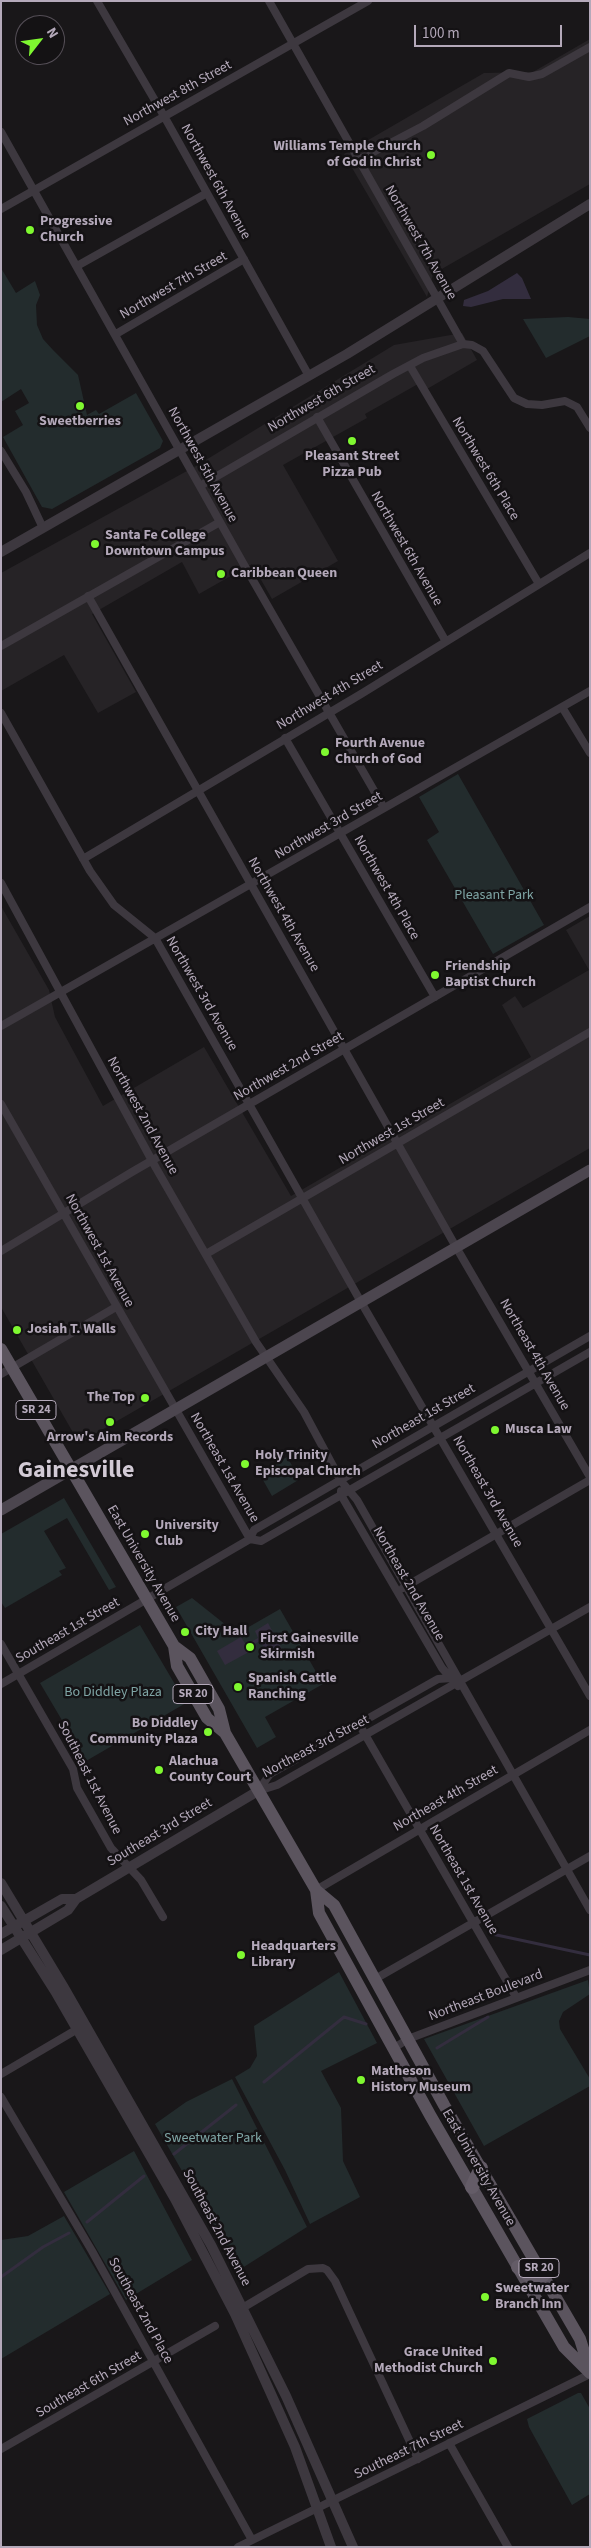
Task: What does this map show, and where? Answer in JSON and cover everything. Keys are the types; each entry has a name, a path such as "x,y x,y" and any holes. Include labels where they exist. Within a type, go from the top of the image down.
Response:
{"highway":[{"path":"472,2187 481,2168"},
{"path":"518,2267 529,2275 543,2275"}],"main road":[{"path":"1,1510 590,1170"},
{"name":"SR 24","path":"1,1349 6,1371 71,1470"},
{"name":"East University Avenue","path":"71,1470 174,1646 177,1666 207,1718 225,1733 316,1890 334,1905 481,2168 580,2339 590,2372"},
{"name":"East University Avenue","path":"316,1890 319,1913 472,2187 564,2347 590,2372"}],"street":[{"name":"Northwest 6th Avenue","path":"97,1 164,116 309,376"},
{"name":"Northwest 7th Avenue","path":"269,1 463,344"},
{"name":"Northwest 8th Street","path":"1,209 368,1"},
{"path":"358,160 423,126 509,73 529,77 542,74 590,47"},
{"name":"Northwest 5th Avenue","path":"1,132 220,522 384,808"},
{"path":"77,266 207,193"},
{"name":"Northwest 6th Street","path":"1,552 347,354 590,204"},
{"name":"Northwest 7th Street","path":"116,334 244,260"},
{"path":"463,344 472,345 483,351 514,398 528,404 542,405 565,402 578,407 590,428"},
{"name":"Northwest 6th Street","path":"200,486 317,417 410,366 444,349 463,344"},
{"name":"Northwest 6th Place","path":"410,366 538,584"},
{"name":"Northwest 6th Avenue","path":"317,417 445,640"},
{"path":"1,451 26,492 43,528"},
{"path":"1,646 220,522"},
{"name":"Northwest 4th Street","path":"83,859 329,713 445,640 590,553"},
{"name":"Northwest 4th Avenue","path":"88,596 456,1247"},
{"name":"Northwest 3rd Street","path":"1,1026 61,990 590,691"},
{"path":"562,707 590,752"},
{"name":"Northwest 3rd Avenue","path":"1,713 42,781 83,859 114,904 154,938 361,1302"},
{"name":"Northwest 4th Place","path":"285,738 435,997"},
{"name":"Northwest 2nd Avenue","path":"1,883 61,990 152,1161 266,1357"},
{"name":"Northwest 2nd Street","path":"1,1251 152,1161 590,907"},
{"name":"Northwest 1st Street","path":"206,1254 590,1032"},
{"name":"Northwest 1st Avenue","path":"1,1104 138,1348 175,1410"},
{"name":"Northeast 4th Avenue","path":"456,1247 590,1478"},
{"name":"Northeast 3rd Avenue","path":"361,1302 590,1696"},
{"path":"6,1371 116,1307"},
{"name":"Northeast 1st Street","path":"250,1540 254,1530 590,1336"},
{"name":"Northeast 1st Street","path":"147,1599 250,1540 261,1541 590,1352"},
{"name":"Northeast 2nd Avenue","path":"266,1357 304,1412 341,1480 350,1489 406,1586 455,1681"},
{"name":"Northeast 1st Avenue","path":"175,1410 250,1540"},
{"path":"397,1591 590,1478"},
{"name":"Northeast 2nd Avenue","path":"341,1480 341,1495 442,1668 466,1695 590,1910"},
{"name":"Southeast 1st Street","path":"1,1684 147,1599"},
{"name":"Northeast 3rd Street","path":"258,1791 277,1786 455,1681 590,1608"},
{"name":"Southeast 1st Avenue","path":"1,1644 73,1769 77,1788 111,1848 141,1880 164,1917"},
{"name":"Northeast 3rd Street","path":"258,1791 270,1774 438,1679 455,1681"},
{"name":"Northeast 1st Avenue","path":"359,1724 516,1998"},
{"name":"Northeast 4th Street","path":"316,1890 590,1730"},
{"name":"Southeast 3rd Street","path":"1,1950 68,1910 76,1899 258,1791"},
{"path":"375,1979 590,1856"},
{"name":"Southeast 2nd Avenue","path":"1,1883 31,1932 59,1988 127,2106 188,2202 242,2306 353,2547"},
{"name":"Southeast 3rd Street","path":"1,1934 62,1899 76,1899"},
{"name":"Southeast 2nd Avenue","path":"1,1906 21,1938 59,1988"},
{"name":"Northeast Boulevard","path":"394,2048 408,2039 590,1970"},
{"path":"1,2074 81,2027"},
{"name":"Southeast 2nd Place","path":"1,2097 92,2251 252,2540"},
{"name":"Southeast 2nd Avenue","path":"127,2106 235,2314 278,2408 331,2547"},
{"path":"235,2314 242,2306 308,2269 323,2268 327,2270 335,2281 418,2459"},
{"name":"Southeast 6th Street","path":"1,2449 214,2326"},
{"name":"Southeast 7th Street","path":"238,2547 333,2502 590,2372"},
{"path":"449,2443 508,2547"}],"shaded area":[{"path":"590,39 590,184 433,274 427,297 344,154 484,73 533,72"},
{"path":"517,273 522,278 531,299 503,299 471,307 463,306 464,300 488,291"},
{"path":"462,333 477,360 427,389 418,384 365,414 367,418 283,465 338,561 272,599 252,564 199,594 182,562 92,614 136,692 98,713 64,655 1,691 1,573 196,466 394,345"},
{"path":"1,906 49,990 55,1017 103,1106 204,1047 291,1196 531,1057 502,1005 515,996 523,1008 589,970 566,930 590,916 590,1148 79,1443 1,1307"},
{"path":"268,1623 282,1649 269,1656 260,1641 247,1648 249,1652 225,1665 217,1651 241,1637 246,1645 258,1638 255,1631"}],"green space":[{"path":"1,268 16,293 35,281 40,295 36,305 37,325 43,339 78,375 87,415 96,410 99,414 136,393 163,441 160,448 52,509 42,507 3,437 23,425 15,411 29,403 21,389 1,402"},
{"path":"568,317 590,319 590,336 546,358 523,319"},
{"name":"Pleasant Park","path":"458,774 544,925 493,954 427,840 439,832 419,797"},
{"path":"287,1457 300,1479 272,1496 259,1473"},
{"path":"64,1498 116,1587 109,1590 67,1518 44,1531 66,1568 59,1571 62,1575 5,1608 1,1602 1,1534"},
{"path":"192,1598 226,1625 233,1636 280,1609 323,1684 265,1717 276,1737 257,1748 176,1607"},
{"name":"Bo Diddley Plaza","path":"140,1625 186,1703 86,1761 40,1683"},
{"path":"339,1972 377,2043 321,2071 341,2108 343,2161 360,2197 310,2224 285,2170 235,2077 250,2068 257,2056 254,2026"},
{"path":"588,1980 590,1994 563,2012 559,2021 560,2029 590,2079 590,2086 484,2146 424,2039"},
{"name":"Sweetwater Park","path":"232,2079 307,2227 239,2270 155,2124 186,2102"},
{"path":"134,2151 192,2260 126,2300 64,2192"},
{"path":"64,2216 110,2294 1,2359 1,2240 28,2236"},
{"path":"581,2393 590,2409 590,2494 572,2505 529,2427 527,2419"}],"waterway":[{"path":"492,1934 590,1955"},
{"path":"264,2082 344,2017 366,2024"},
{"path":"437,2048 488,2017"},
{"path":"174,2154 236,2105"},
{"path":"87,2222 144,2176"},
{"path":"1,2277 43,2247 69,2233"}],"place":[{"name":"Williams Temple Church of God in Christ","path":"431,155"},
{"name":"Progressive Church","path":"30,230"},
{"name":"Sweetberries","path":"80,406"},
{"name":"Pleasant Street Pizza Pub","path":"352,441"},
{"name":"Santa Fe College Downtown Campus","path":"95,544"},
{"name":"Caribbean Queen","path":"221,574"},
{"name":"Fourth Avenue Church of God","path":"325,752"},
{"name":"Friendship Baptist Church","path":"435,975"},
{"name":"Josiah T. Walls","path":"17,1330"},
{"name":"The Top","path":"145,1398"},
{"name":"Arrow's Aim Records","path":"110,1422"},
{"name":"Musca Law","path":"495,1430"},
{"name":"Holy Trinity Episcopal Church","path":"245,1464"},
{"name":"University Club","path":"145,1534"},
{"name":"City Hall","path":"185,1632"},
{"name":"First Gainesville Skirmish","path":"250,1647"},
{"name":"Spanish Cattle Ranching","path":"238,1687"},
{"name":"Bo Diddley Community Plaza","path":"208,1732"},
{"name":"Alachua County Court","path":"159,1770"},
{"name":"Headquarters Library","path":"241,1955"},
{"name":"Matheson History Museum","path":"361,2080"},
{"name":"Sweetwater Branch Inn","path":"485,2297"},
{"name":"Grace United Methodist Church","path":"493,2361"}],"district":[{"name":"Gainesville","path":"76,1472"}]}
